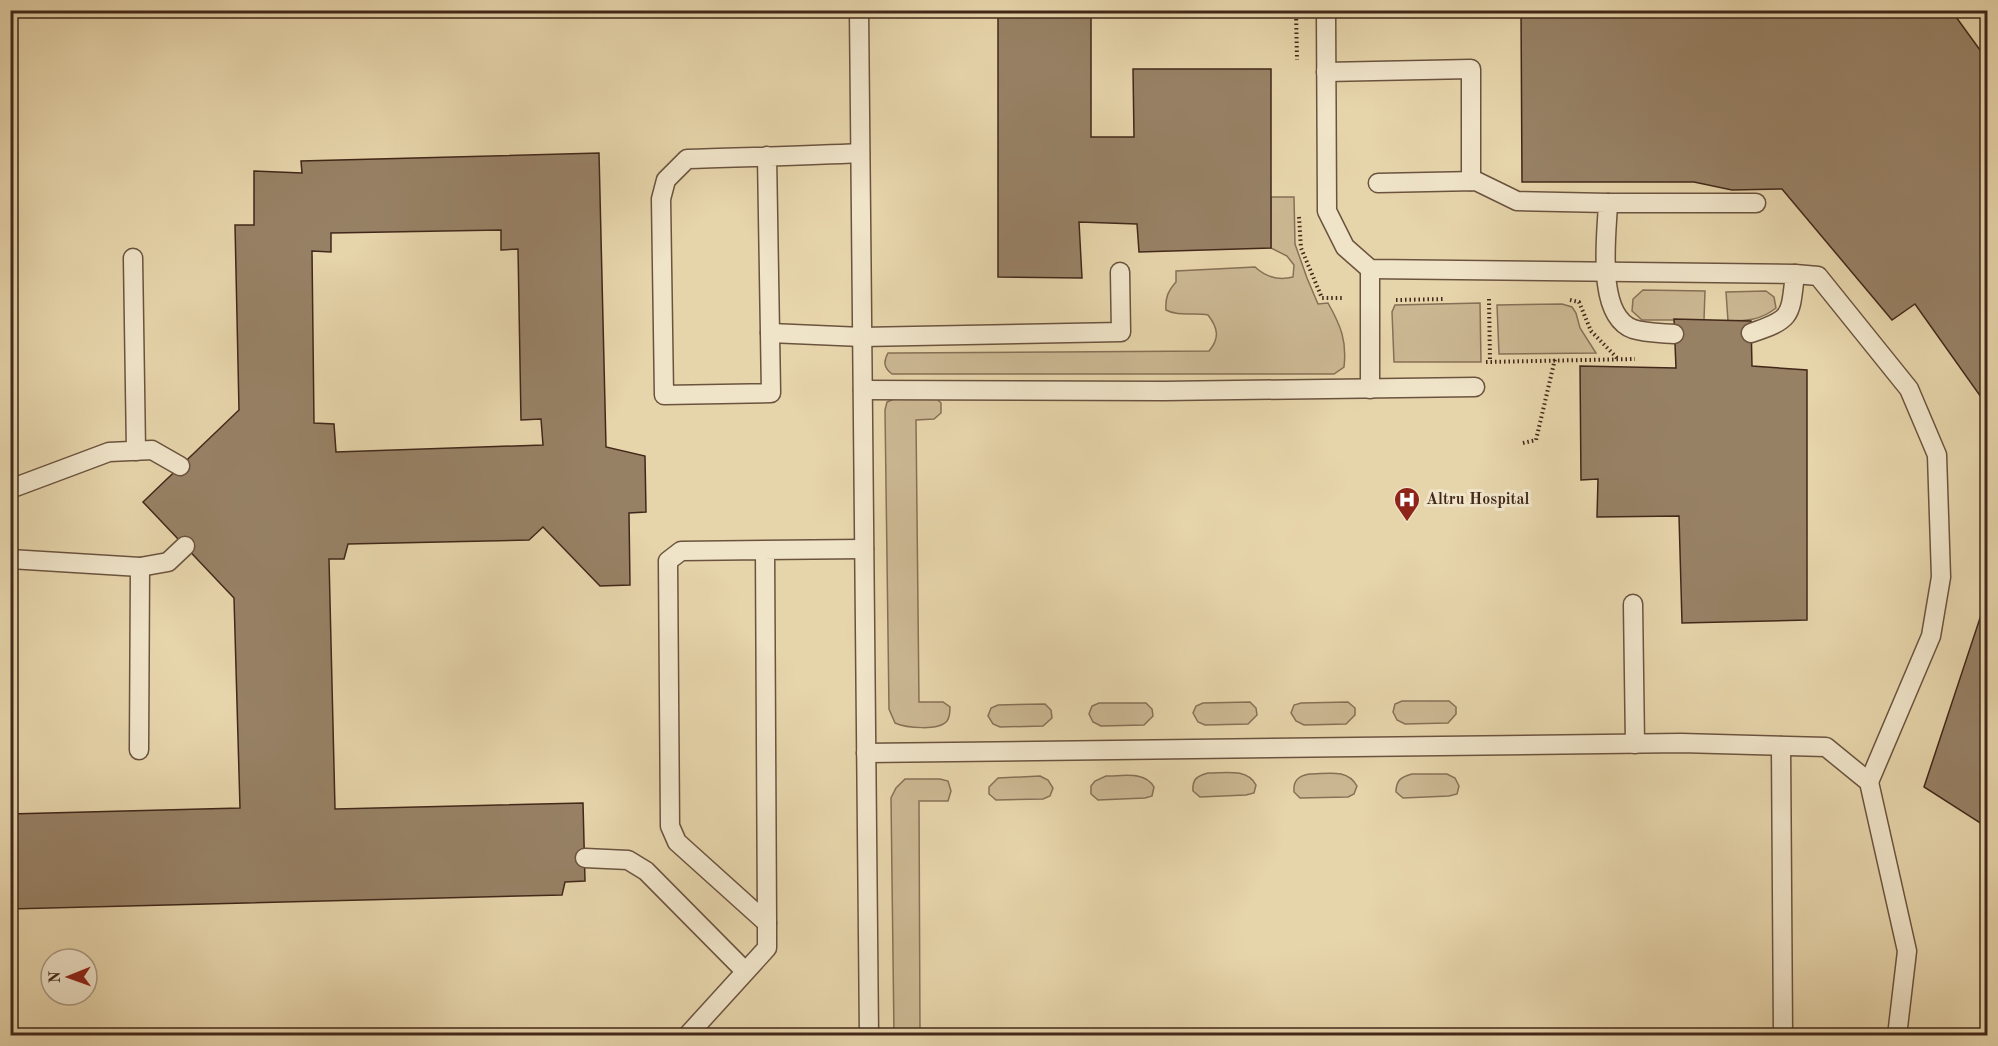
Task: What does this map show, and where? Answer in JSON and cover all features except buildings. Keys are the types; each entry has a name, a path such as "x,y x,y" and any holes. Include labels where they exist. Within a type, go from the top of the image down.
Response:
{"lane":[{"path":"859,10 869,1035"},
{"path":"1326,10 1327,211 1345,247 1370,269 1818,276 1909,389 1937,455 1941,577 1931,636 1869,782 1906,951 1897,1035"},
{"path":"1326,72 1471,69 1471,181"},
{"path":"767,156 771,393 664,395 661,199 666,180 687,159 767,156 860,153"},
{"path":"1378,183 1476,181 1517,201 1756,203"},
{"path":"1608,203 1605,273 1610,301 1618,316 1632,329 1674,334"},
{"path":"133,258 136,451"},
{"path":"1370,269 1370,389"},
{"path":"770,333 862,337 1121,332 1120,272"},
{"path":"1751,333 1778,324 1791,309 1795,274"},
{"path":"863,390 1164,391 1475,387"},
{"path":"10,489 109,452 152,450 180,466"},
{"path":"10,559 140,567 168,562 185,546"},
{"path":"767,923 677,842 670,826 668,561 681,551 864,549"},
{"path":"687,1035 767,948 765,550"},
{"path":"139,750 140,567"},
{"path":"1633,604 1635,744"},
{"path":"866,753 1635,744 1826,747 1869,782"},
{"path":"1781,746 1783,1035"},
{"path":"585,858 628,860 646,871 745,971"}],"path":[{"path":"1489,299 1490,362"},
{"path":"1523,443 1536,441 1555,359"}],"shaded area":[{"path":"1271,197 1294,197 1295,244 1318,304 1328,303 1342,334 1345,349 1344,367 1334,374 892,374 886,367 885,359 888,353 1209,351 1215,342 1216,333 1214,324 1208,315 1166,310 1168,295 1176,282 1176,271 1255,267 1272,277 1282,279 1293,277 1294,265 1287,256 1271,248"},
{"path":"1643,290 1705,291 1704,320 1642,320 1632,311 1633,299"},
{"path":"1766,291 1774,297 1776,308 1754,319 1728,321 1726,292"},
{"path":"1480,303 1481,362 1394,362 1392,312 1395,305"},
{"path":"1562,304 1572,307 1580,328 1596,353 1499,354 1497,305"},
{"path":"935,397 941,403 941,413 934,419 916,420 919,702 943,702 950,707 950,711 947,721 943,724 922,728 895,723 889,709 885,410 887,402 894,399"},
{"path":"1402,701 1449,701 1456,707 1456,714 1448,723 1405,724 1397,720 1393,712 1395,704"},
{"path":"1250,702 1256,708 1257,715 1248,724 1205,725 1198,722 1193,713 1196,706 1203,703"},
{"path":"1348,702 1355,708 1355,715 1346,724 1304,725 1296,721 1291,713 1294,705 1301,703"},
{"path":"1099,703 1146,703 1152,709 1153,716 1144,725 1101,726 1093,722 1089,714 1092,706"},
{"path":"1045,704 1051,710 1052,718 1043,726 1000,727 993,724 988,716 991,708 998,705"},
{"path":"1208,773 1235,773 1247,776 1256,785 1254,793 1200,797 1193,791 1194,781"},
{"path":"1309,774 1342,774 1353,780 1357,786 1354,794 1348,797 1300,798 1294,792 1295,782"},
{"path":"1412,774 1447,774 1455,778 1459,786 1457,794 1403,798 1396,792 1398,782"},
{"path":"1040,776 1048,780 1053,788 1050,796 1043,799 996,800 989,794 989,787 998,778"},
{"path":"1106,776 1140,776 1154,787 1152,796 1098,800 1091,794 1091,786 1095,781"},
{"path":"905,779 948,781 951,791 948,801 919,801 920,1034 953,1032 953,1035 894,1035 891,798 896,788"}],"place":[{"name":"Altru Hospital","path":"1407,523"}]}
